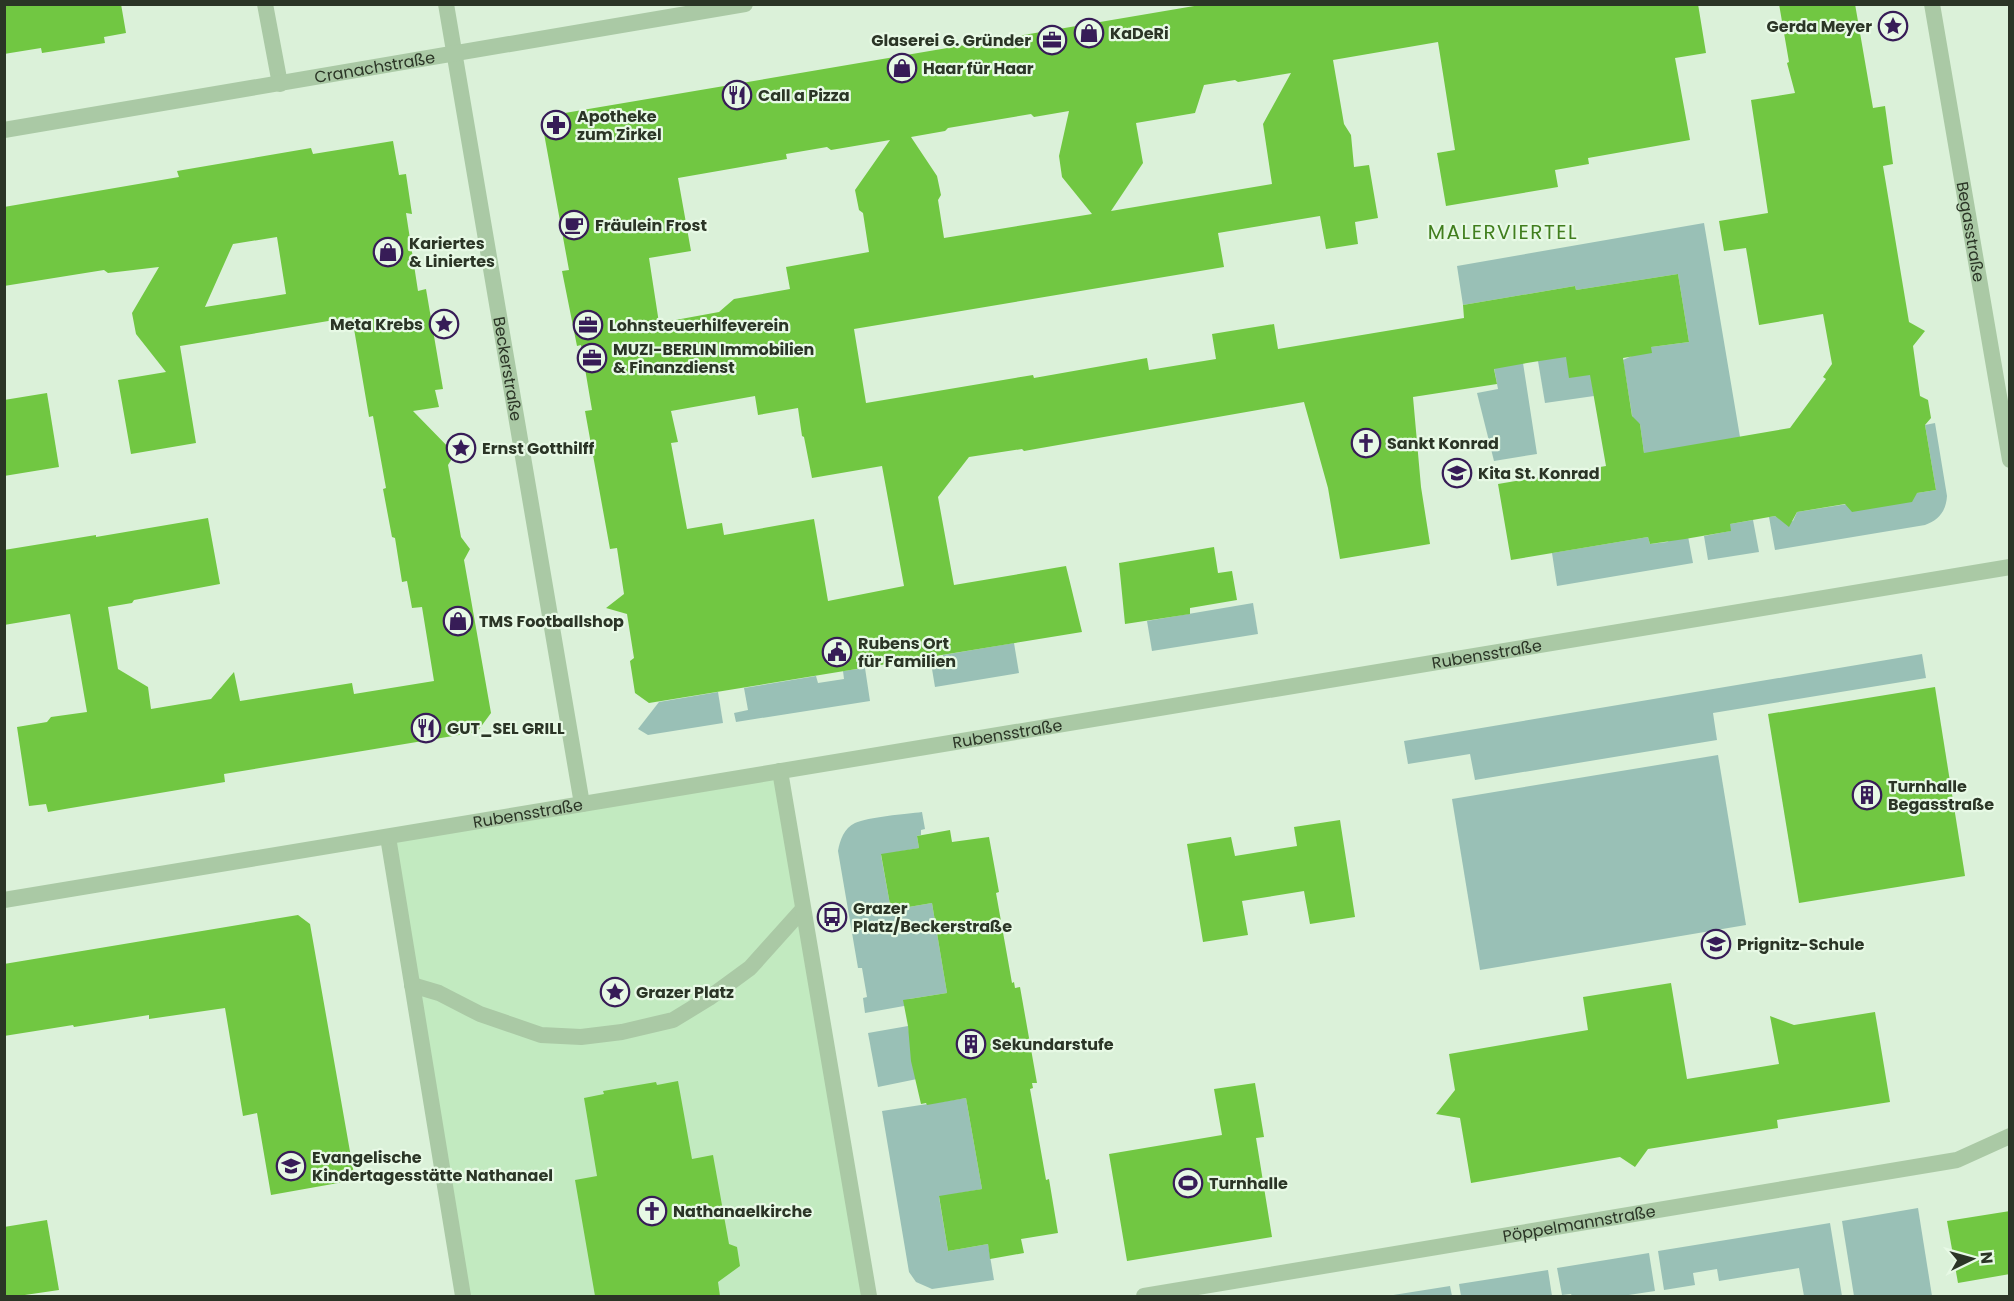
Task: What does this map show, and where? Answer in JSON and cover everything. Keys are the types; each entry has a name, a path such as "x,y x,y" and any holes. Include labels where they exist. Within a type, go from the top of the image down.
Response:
{"street":[{"path":"265,4 280,84"},
{"name":"Beckerstraße","path":"446,4 582,804"},
{"name":"Cranachstraße","path":"4,130 745,4"},
{"name":"Begasstraße","path":"1932,4 2010,460"},
{"name":"Rubensstraße","path":"4,900 2010,567"},
{"path":"780,771 869,1296"},
{"path":"388,837 458,1296"},
{"path":"412,986 439,993 480,1014 541,1035 581,1037 622,1032 673,1020 709,998 750,968 803,909"},
{"name":"Pöppelmannstraße","path":"1144,1296 1957,1160 2010,1136"}],"shaded area":[{"path":"1704,223 1740,437 1645,460 1640,424 1633,421 1623,360 1651,347 1689,342 1678,274 1576,290 1575,286 1463,305 1457,266"},
{"path":"1564,352 1591,375 1594,396 1545,403 1538,361"},
{"path":"1523,363 1537,454 1494,461 1477,393 1498,389 1494,368"},
{"path":"1935,423 1947,496 1945,506 1938,518 1925,525 1775,550 1769,517 1775,516 1785,523 1793,521 1797,512 1936,490 1925,425"},
{"path":"1753,520 1759,552 1708,560 1704,536 1730,531 1730,524"},
{"path":"1687,531 1693,563 1557,586 1552,553 1648,537 1650,544 1667,542"},
{"path":"1253,603 1258,634 1152,651 1147,621"},
{"path":"1014,643 1019,673 935,687 931,663 943,662 943,655"},
{"path":"1922,654 1926,678 1713,713 1717,740 1475,780 1470,754 1408,764 1404,741"},
{"path":"865,668 870,701 736,722 734,713 748,710 744,688 816,676 818,683 844,679 843,671"},
{"path":"718,692 723,723 648,735 638,729 659,702"},
{"path":"1718,755 1746,925 1480,970 1452,799"},
{"name":"Grazer Platz","path":"780,771 869,1296 463,1296 388,837"},
{"path":"922,812 925,829 921,830 921,835 917,836 919,848 881,855 891,910 932,903 947,993 909,999 904,1006 865,1013 863,998 867,997 862,968 858,968 838,851 840,843 845,831 855,823 878,817"},
{"path":"908,1026 917,1079 878,1087 868,1033"},
{"path":"966,1098 982,1189 939,1197 948,1251 988,1244 994,1280 932,1289 916,1282 909,1272 882,1111"},
{"path":"1918,1208 1932,1296 1854,1296 1842,1221"},
{"path":"1830,1223 1842,1296 1804,1296 1799,1268 1719,1281 1717,1269 1693,1273 1695,1285 1664,1290 1658,1251"},
{"path":"1649,1253 1655,1291 1622,1296 1562,1295 1557,1268"},
{"path":"1548,1270 1552,1296 1461,1296 1459,1284"},
{"path":"1450,1286 1452,1296 1387,1296"}],"building":[{"path":"4,4 121,4 126,33 104,37 105,43 42,53 41,48 4,54"},
{"path":"1206,4 1698,4 1706,53 1675,58 1690,140 1588,158 1589,164 1555,170 1558,187 1446,206 1437,153 1455,150 1438,42 1333,60 1344,124 1351,135 1354,167 1369,165 1378,218 1355,222 1358,244 1326,249 1320,216 1218,233 1224,267 854,329 866,403 1033,375 1034,378 1147,358 1149,370 1216,359 1212,334 1274,324 1278,349 1464,318 1463,305 1575,286 1576,290 1678,274 1689,342 1651,347 1652,353 1623,358 1632,416 1640,424 1644,453 1790,428 1826,379 1823,377 1832,364 1823,314 1759,325 1746,248 1724,251 1719,221 1768,213 1751,100 1795,93 1787,63 1789,62 1779,4 1855,4 1873,108 1885,106 1893,164 1883,166 1909,322 1925,331 1913,346 1920,396 1928,400 1931,418 1925,425 1936,490 1917,493 1912,502 1852,512 1845,504 1797,512 1789,527 1775,516 1730,524 1731,531 1685,539 1650,544 1648,537 1511,560 1498,484 1606,466 1590,375 1569,378 1566,357 1533,362 1494,369 1497,384 1413,397 1421,487 1430,544 1340,559 1328,488 1304,402 1024,451 1022,449 969,457 938,497 954,585 1066,566 1082,632 649,703 635,693 630,661 634,658 627,614 606,608 624,594 617,548 610,549 585,411 592,410 581,345 577,346 562,271 569,270 543,128 553,115","holes":["1291,73 1263,124 1272,184 1111,211 1143,163 1136,123 1195,113 1204,85 1235,80 1238,82","1069,111 1059,156 1062,177 1092,214 944,238 938,200 941,195 937,176 911,137 945,131 948,128 1031,114 1034,117","890,140 855,190 859,210 863,213 869,252 786,267 790,289 734,299 719,312 659,323 649,258 691,251 678,178 787,159 786,154 827,147 831,150","755,396 758,415 798,408 812,478 882,466 904,586 828,601 814,519 724,535 722,523 687,529 671,443 678,442 671,411"]},
{"path":"393,141 399,175 406,174 412,214 406,213 418,291 426,289 443,389 435,390 439,407 413,411 455,454 448,465 461,537 470,549 464,560 491,713 477,732 224,774 225,782 48,812 46,804 29,806 17,727 47,722 51,717 87,712 70,614 4,625 4,550 208,518 220,584 108,607 118,669 148,687 151,709 211,699 234,672 240,701 352,683 354,694 434,681 422,607 412,608 407,581 402,582 395,538 392,537 383,489 386,488 373,416 369,417 352,317 180,346 196,443 131,454 118,380 166,372 136,334 132,313 159,267 108,273 104,270 4,286 4,207 179,177 177,171 311,148 313,154","holes":["277,237 286,294 205,307 233,244"]},
{"path":"47,393 59,467 4,476 4,400"},
{"path":"1214,547 1218,573 1232,571 1237,600 1190,608 1190,614 1125,624 1119,563"},
{"name":"Turnhalle Begasstraße","path":"1935,687 1965,876 1799,903 1768,714"},
{"path":"1340,820 1355,917 1310,924 1304,891 1242,901 1248,935 1203,942 1187,844 1231,837 1235,856 1297,846 1294,827"},
{"name":"Sekundarstufe","path":"950,830 952,842 989,837 1012,983 1014,982 1015,988 1020,987 1037,1083 1032,1083 1033,1088 1030,1089 1058,1233 1021,1239 1024,1253 990,1259 988,1244 948,1251 939,1196 982,1189 966,1098 921,1104 911,1061 903,1000 947,993 932,903 891,910 881,854 919,848 917,836"},
{"path":"298,915 310,924 355,1180 271,1195 257,1113 243,1116 225,1008 149,1019 149,1015 4,1036 4,964"},
{"path":"1671,983 1687,1079 1779,1064 1770,1016 1794,1025 1875,1012 1890,1102 1777,1120 1778,1128 1648,1149 1635,1167 1620,1157 1471,1183 1460,1118 1436,1114 1455,1090 1449,1054 1588,1030 1583,997"},
{"name":"Nathanaelkirche","path":"678,1081 692,1159 713,1155 729,1244 737,1247 740,1266 718,1282 720,1296 595,1296 575,1180 597,1176 584,1098 604,1094 603,1091 656,1082 657,1085"},
{"name":"Turnhalle","path":"1255,1083 1264,1137 1256,1138 1272,1237 1127,1261 1109,1154 1222,1135 1214,1089"},
{"path":"2010,1211 2010,1274 1958,1283 1947,1221"},
{"path":"47,1220 59,1290 4,1296 4,1227"}],"place":[{"name":"Gerda Meyer","path":"1893,26"},
{"name":"KaDeRi","path":"1089,33"},
{"name":"Glaserei G. Gründer","path":"1052,40"},
{"name":"Haar für Haar","path":"902,68"},
{"name":"Call a Pizza","path":"737,95"},
{"name":"Apotheke zum Zirkel","path":"556,125"},
{"name":"Fräulein Frost","path":"574,225"},
{"name":"Kariertes & Liniertes","path":"388,252"},
{"name":"Meta Krebs","path":"444,324"},
{"name":"Lohnsteuerhilfeverein","path":"588,325"},
{"name":"MUZI-BERLIN Immobilien & Finanzdienst","path":"592,358"},
{"name":"Sankt Konrad","path":"1366,443"},
{"name":"Ernst Gotthilff","path":"461,448"},
{"name":"Kita St. Konrad","path":"1457,473"},
{"name":"TMS Footballshop","path":"458,621"},
{"name":"Rubens Ort für Familien","path":"837,652"},
{"name":"GUT_SEL GRILL","path":"426,728"},
{"name":"Turnhalle Begasstraße","path":"1867,795"},
{"name":"Grazer Platz/Beckerstraße","path":"832,917"},
{"name":"Prignitz-Schule","path":"1716,944"},
{"name":"Grazer Platz","path":"615,992"},
{"name":"Sekundarstufe","path":"971,1044"},
{"name":"Evangelische Kindertagesstätte Nathanael","path":"291,1166"},
{"name":"Turnhalle","path":"1188,1183"},
{"name":"Nathanaelkirche","path":"652,1211"}],"district":[{"name":"MALERVIERTEL","path":"1503,232"}]}
